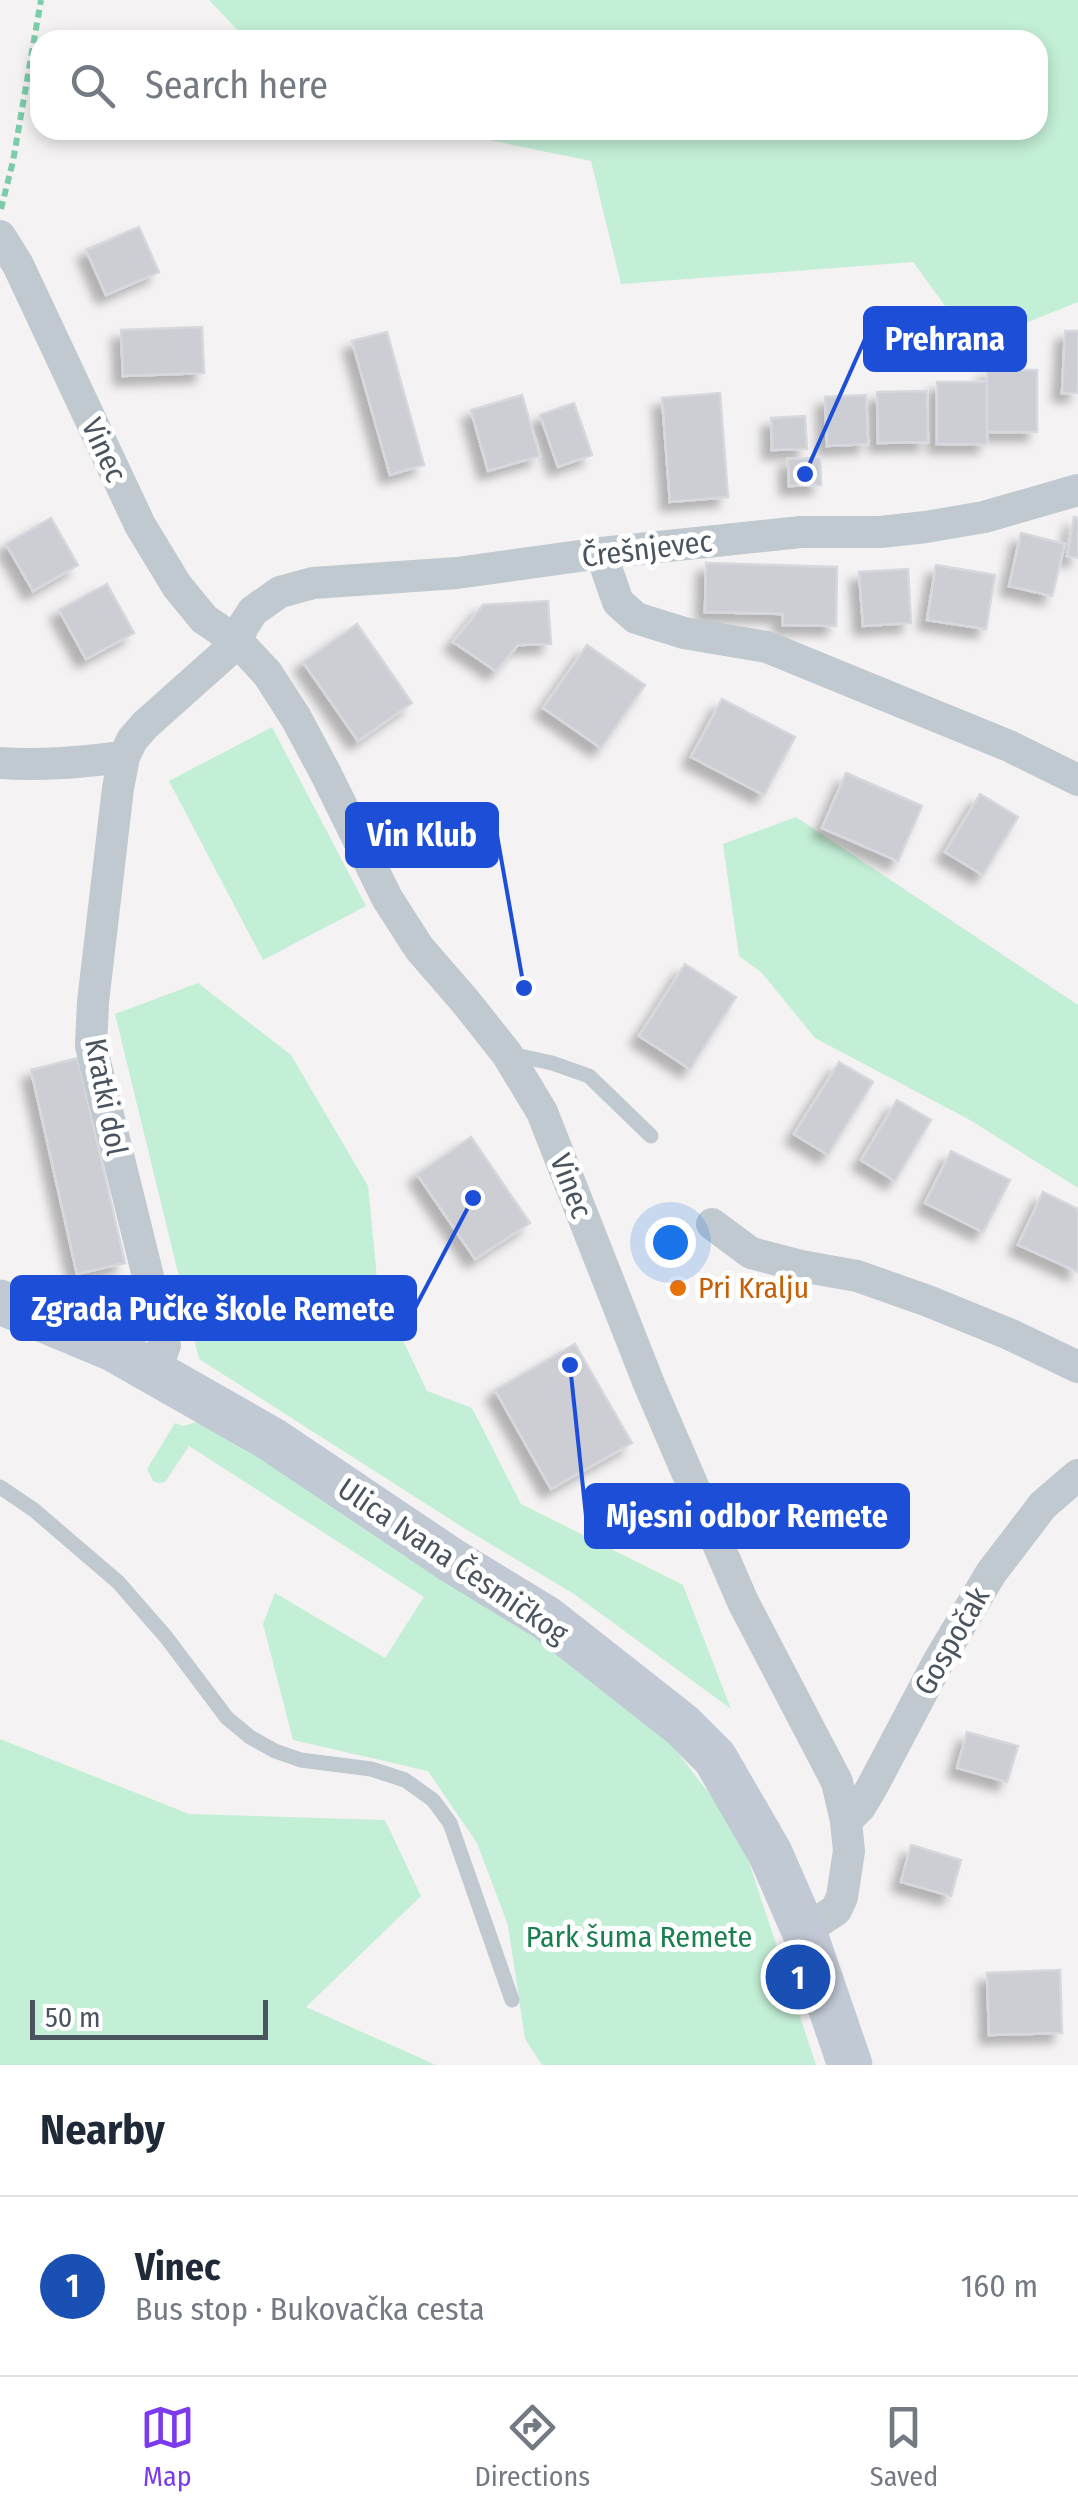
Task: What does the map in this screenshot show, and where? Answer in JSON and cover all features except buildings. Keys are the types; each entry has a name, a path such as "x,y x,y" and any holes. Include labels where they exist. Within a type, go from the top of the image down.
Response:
{"main road":[{"name":"Ulica Ivana Česmičkog","path":"0,1302 113,1348 271,1439 451,1560 546,1618 682,1725 715,1758 770,1853 804,1932 850,2065"}],"street":[{"name":"Vinec","path":"0,236 18,265 140,525 177,586 204,619 238,642 267,673 296,718 387,898 418,948 507,1054 542,1112 649,1384 744,1602 837,1782 849,1850 842,1897 836,1910 804,1932"},
{"name":"Črešnjevec","path":"238,642 242,628 254,612 280,592 313,584 456,574 601,553 801,532 926,528 984,517 1078,490"},
{"path":"601,553 618,602 636,618 684,633 768,648 1009,746 1078,780"},
{"path":"0,763 70,764 124,757 144,724 238,642"},
{"name":"Kratki dol","path":"124,757 93,1002 91,1046 165,1345 155,1372"},
{"path":"712,1224 751,1253 857,1276 1008,1334 1078,1368"},
{"name":"Gospočak","path":"846,1821 872,1787 991,1573 1043,1506 1078,1475"}],"lane":[{"path":"507,1054 590,1076 652,1136"},
{"path":"0,1487 34,1510 118,1582 166,1636 226,1718 250,1738 301,1760 371,1769 405,1780 433,1800 450,1822 512,2000"}],"path":[{"path":"35,30 40,0"},
{"path":"0,215 30,60"}],"green space":[{"path":"209,0 1078,0 1078,302 973,344 913,262 621,284 591,161 489,140 1048,140 1048,30 238,30"},
{"path":"272,727 366,906 263,960 169,781"},
{"path":"796,817 1078,1005 1078,1188 970,1120 815,1038 762,973 739,956 723,844"},
{"path":"198,983 291,1055 368,1186 378,1288 427,1391 472,1408 521,1504 683,1585 731,1709 574,1594 199,1359 115,1014"},
{"name":"Park šuma Remete","path":"196,1422 217,1425 573,1652 664,1735 739,1832 816,2065 542,2065 525,2039 508,1925 477,1843 428,1771 293,1740 263,1624 275,1593 385,1658 424,1597 189,1446 165,1482 153,1481 147,1469 175,1423 183,1426"},
{"path":"0,1739 189,1814 385,1820 421,1896 306,2007 436,2065 0,2065"}],"place":[{"name":"Prehrana","path":"805,474"},
{"name":"Vin Klub","path":"524,988"},
{"name":"Zgrada Pučke škole Remete","path":"473,1198"},
{"name":"Pri Kralju","path":"678,1288"},
{"name":"Mjesni odbor Remete","path":"570,1365"},
{"name":"Vinec","path":"798,1977"}]}
